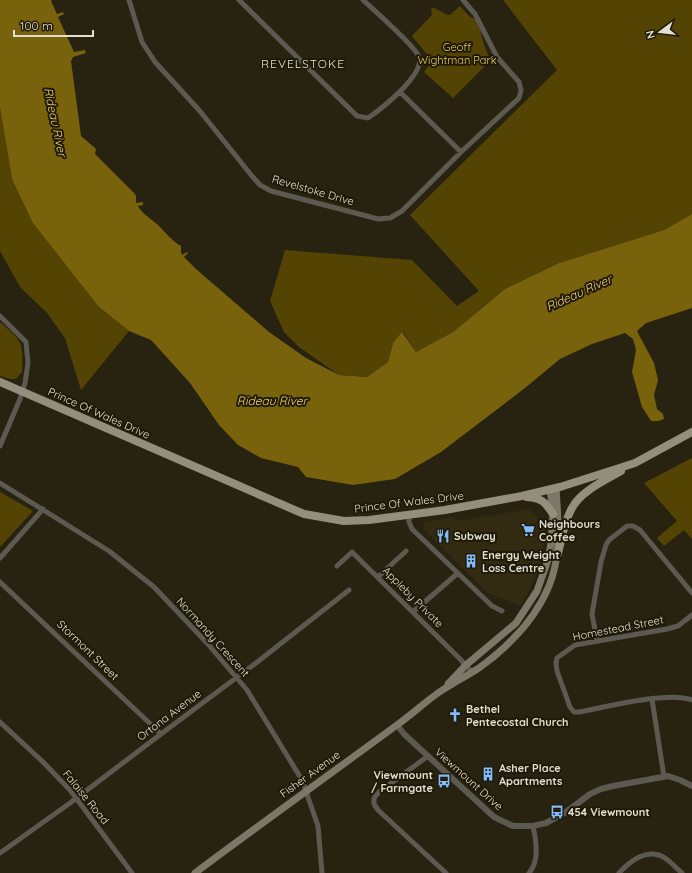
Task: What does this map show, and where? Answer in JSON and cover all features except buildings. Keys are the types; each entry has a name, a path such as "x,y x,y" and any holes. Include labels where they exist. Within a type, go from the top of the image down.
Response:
{"main road":[{"name":"Prince Of Wales Drive","path":"0,382 304,514 344,521 369,520 445,510 553,489 635,462 692,432"},
{"path":"558,553 568,517 578,499 635,462"},
{"name":"Fisher Avenue","path":"438,693 466,665 516,623 537,591 548,560 552,536 553,489"},
{"name":"Fisher Avenue","path":"195,873 306,790 397,725 438,693 472,672 513,639 528,623 545,595 551,580 558,553 558,521 553,489"},
{"path":"522,496 543,501 553,514"},
{"path":"537,591 545,595"}],"street":[{"name":"Revelstoke Drive","path":"129,0 142,42 155,62 199,110 260,185 271,191 378,218 390,218 402,212 461,152 518,98 521,90 519,82 497,57 475,14 463,0"},
{"path":"239,0 356,116 368,118 400,92 418,71 420,65 419,56 412,47 364,0"},
{"path":"400,92 461,152"},
{"path":"0,316 26,342 28,363 23,392 0,446"},
{"name":"Normandy Crescent","path":"0,483 109,551 154,587 207,643 247,690 302,780 318,826 322,873"},
{"path":"0,558 43,509"},
{"path":"409,515 409,522 412,529 492,606 502,611"},
{"path":"597,641 592,614 601,562 609,540 627,526 633,526 640,530 692,593"},
{"path":"378,577 406,551"},
{"name":"Appleby Private","path":"337,566 352,552 414,612 472,672"},
{"path":"414,612 458,572"},
{"name":"Stormont Street","path":"0,582 161,734"},
{"name":"Ortona Avenue","path":"0,853 256,663 349,590"},
{"name":"Homestead Street","path":"692,615 678,626 667,629 575,645 558,658 556,663 557,671 574,712 652,699 673,697 692,700"},
{"path":"652,699 664,776"},
{"name":"Falaise Road","path":"0,722 43,762 70,790 132,873"},
{"name":"Viewmount Drive","path":"397,725 404,734 494,817 513,826 534,826 546,823 590,794 601,789 664,776 680,780 692,786"},
{"path":"428,756 379,792 374,798 374,804 378,810 446,873"},
{"path":"529,873 532,870 536,856 534,826"},
{"path":"618,873 638,856 654,853 665,858 682,873"}],"shaded area":[{"path":"529,509 542,521 545,533 542,556 536,576 521,606 488,593 423,528 425,522 453,517 457,521"}],"green space":[{"path":"503,0 692,0 692,214 664,230 559,263 505,289 453,332 416,352 403,332 393,343 388,362 367,377 339,375 299,347 284,332 270,301 285,250 412,260 457,306 479,291 410,215 557,70"},
{"name":"Geoff Wightman Park","path":"460,6 470,17 475,19 480,29 483,42 492,65 489,62 453,98 424,72 429,65 430,58 412,36 432,15 432,8 450,15"},
{"path":"0,108 12,179 99,307 129,331 81,390 65,338 47,313 20,287 0,251"},
{"path":"0,322 14,334 22,349 22,373 16,379 0,376"},
{"path":"692,458 692,539 684,530 664,546 657,538 677,521 644,483"},
{"path":"0,492 33,511 0,547"}],"water":[{"name":"Rideau River","path":"0,0 52,0 51,1 57,14 63,12 64,14 58,17 74,52 85,50 86,53 73,57 71,61 81,136 96,149 95,154 134,193 136,196 136,203 143,202 143,205 138,206 142,212 181,246 182,255 187,252 188,253 184,257 196,269 269,332 306,358 339,375 367,377 388,362 393,343 402,332 416,352 453,332 505,289 559,263 664,230 692,214 692,308 646,323 637,331 654,363 658,380 654,395 657,409 663,414 664,419 651,421 642,407 632,372 636,350 633,339 625,333 592,344 560,359 525,388 441,452 395,479 353,485 306,477 298,467 261,458 238,445 219,425 190,383 151,340 129,331 99,307 33,223 12,179 0,108"}],"place":[{"name":"Neighbours Coffee","path":"528,530"},
{"name":"Subway","path":"443,536"},
{"name":"Energy Weight Loss Centre","path":"471,561"},
{"name":"Bethel Pentecostal Church","path":"455,715"},
{"name":"Asher Place Apartments","path":"488,774"},
{"name":"Viewmount / Farmgate","path":"444,781"},
{"name":"454 Viewmount","path":"557,812"}],"district":[{"name":"REVELSTOKE","path":"303,64"}]}
